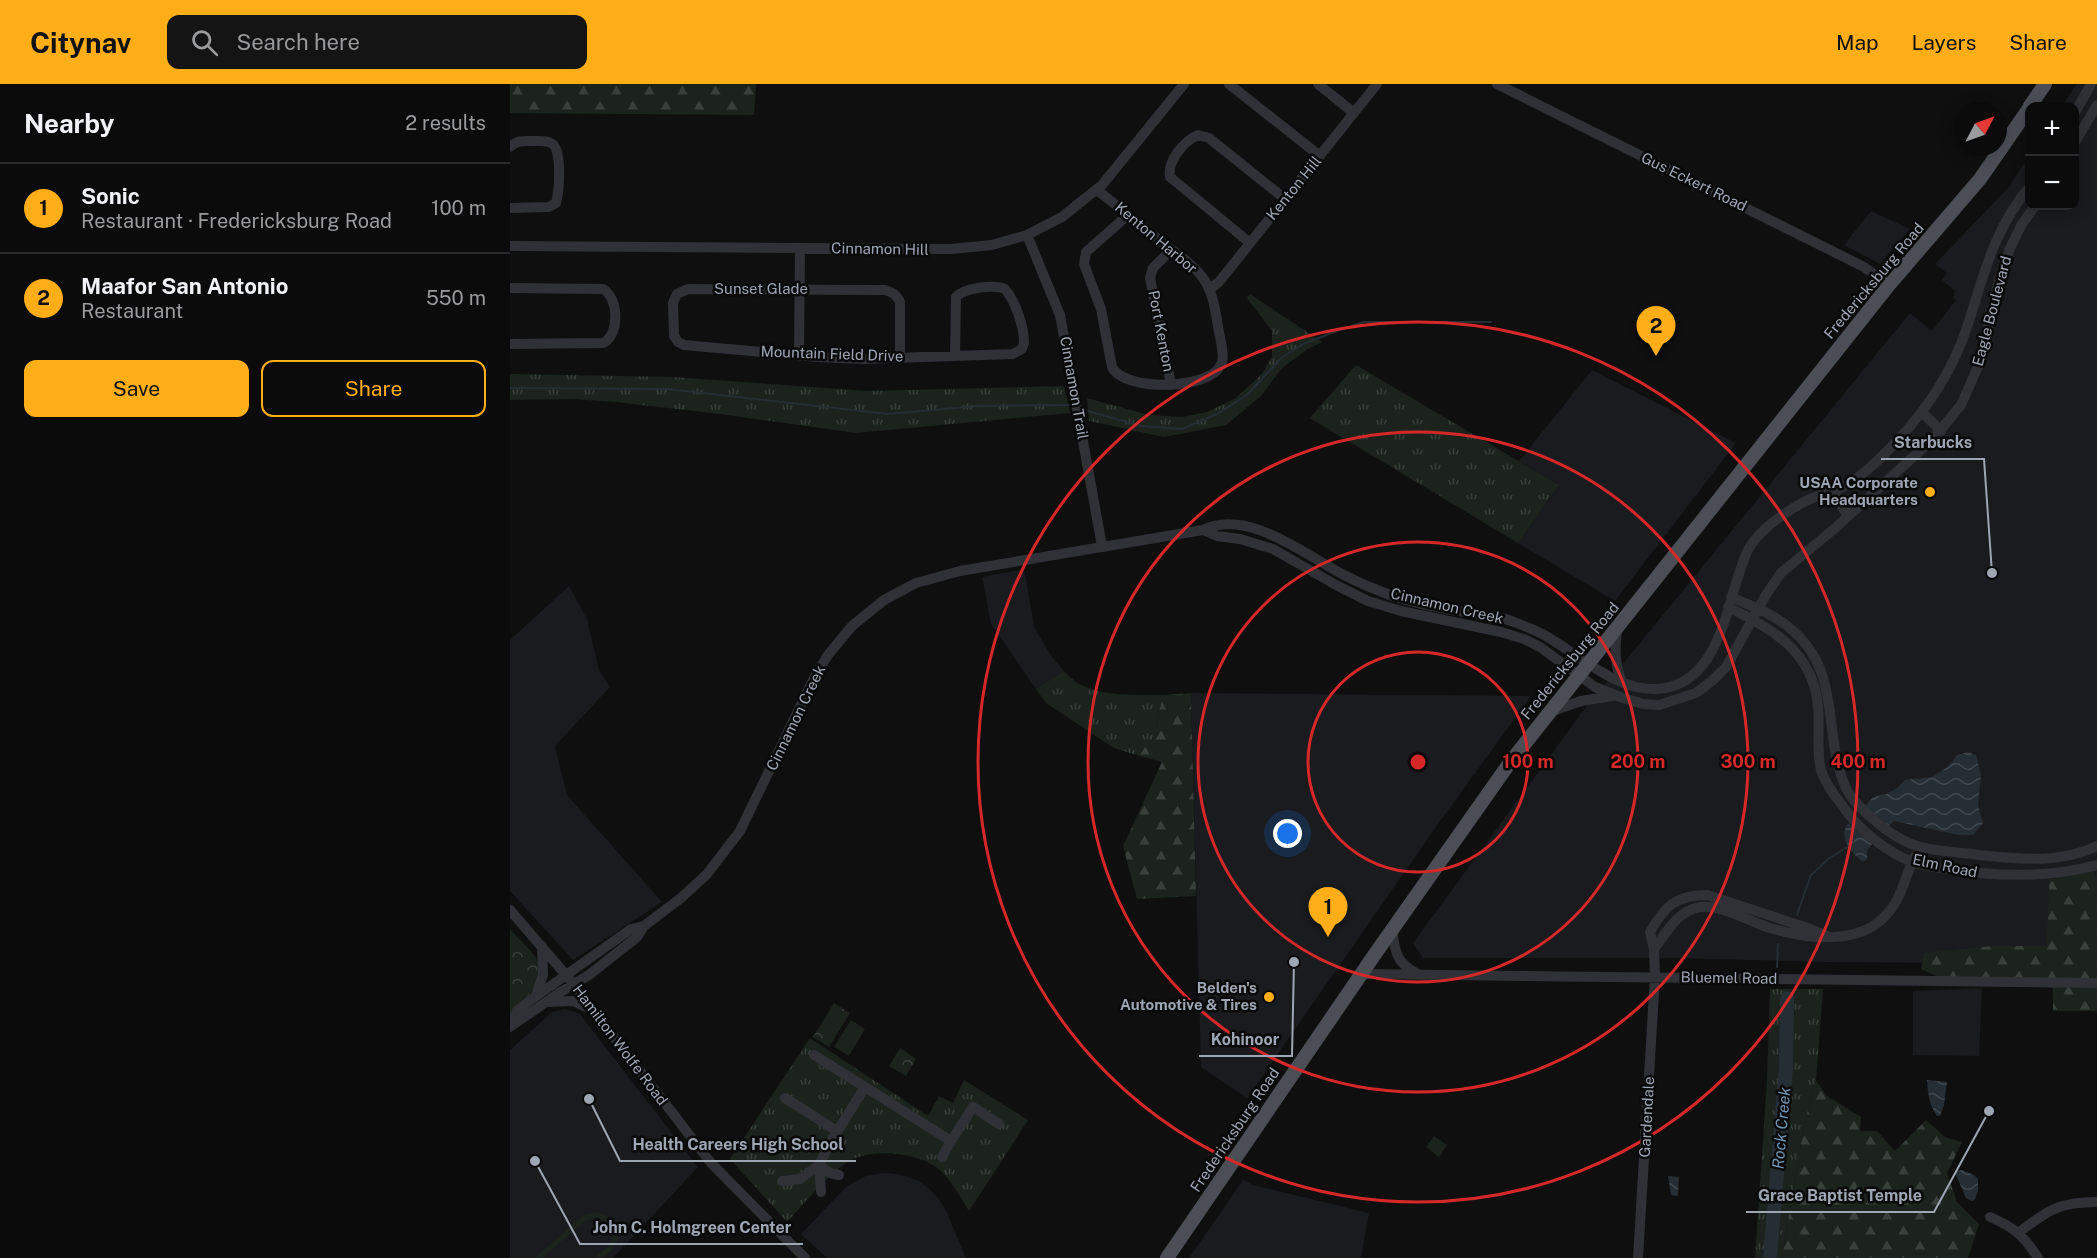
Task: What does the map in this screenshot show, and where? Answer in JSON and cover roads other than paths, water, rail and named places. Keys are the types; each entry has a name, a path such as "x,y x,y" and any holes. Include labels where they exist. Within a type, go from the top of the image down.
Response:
{"main road":[{"name":"Fredericksburg Road","path":"2033,102 2044,84"},
{"name":"Fredericksburg Road","path":"1167,1258 1392,929 1511,761 1889,285 1980,179 2025,114"}],"street":[{"name":"Cinnamon Hill","path":"510,246 972,248 992,245 1027,235 1062,218 1097,190 1184,84"},
{"path":"1318,84 1354,113"},
{"name":"Kenton Hill","path":"1209,290 1219,282 1377,84"},
{"name":"Gus Eckert Road","path":"1497,84 1864,267 1889,285"},
{"path":"2079,105 2091,84"},
{"path":"1231,85 1320,156"},
{"path":"2079,136 2097,105"},
{"path":"1250,243 1173,182 1169,168 1180,151 1193,137 1203,135 1285,199"},
{"path":"510,147 518,141 550,142 557,148 558,154 556,203 549,207 510,208"},
{"name":"Kenton Harbor","path":"1097,190 1196,270 1209,290"},
{"name":"Eagle Boulevard","path":"1583,670 1654,690 1672,687 1689,680 1709,658 1749,547 1769,526 1809,500 1851,483 1897,442 1922,412 1951,366 2001,227 2025,193"},
{"name":"Eagle Boulevard","path":"1583,670 1595,687 1643,704 1659,705 1696,693 1726,667 1781,573 1848,516 1941,431 1961,405 1980,362 1998,284 2010,248 2032,210"},
{"path":"1128,215 1086,252 1084,264 1101,309 1114,373 1144,383 1171,386 1211,374 1222,364 1223,359 1209,290"},
{"name":"Cinnamon Trail","path":"1027,235 1060,315 1102,546"},
{"path":"799,355 800,248"},
{"name":"Port Kenton","path":"1171,250 1153,268 1150,278 1171,386"},
{"name":"Mountain Field Drive","path":"678,342 692,346 865,359 900,358 1013,354 1022,349 1024,335 1008,293 1001,287 964,291 956,297 955,356"},
{"path":"510,288 603,289 614,302 614,330 608,341 600,344 510,344"},
{"name":"Sunset Glade","path":"678,342 674,336 673,303 677,294 683,290 885,290 896,294 900,302 900,358"},
{"path":"1965,331 1985,338"},
{"path":"1922,412 1941,431"},
{"path":"1833,492 1848,516"},
{"name":"Cinnamon Creek","path":"534,997 631,929 644,926 694,887 729,847 750,811 816,674 837,642 871,609 899,592 930,579 976,568 1203,530 1214,525 1243,526 1270,534 1342,574 1395,596 1492,616 1522,625 1545,635 1583,670"},
{"path":"1240,539 1243,526"},
{"name":"Cinnamon Creek","path":"1203,530 1217,536 1256,543 1286,555 1368,601 1401,611 1489,629 1524,639 1583,670"},
{"name":"Elm Road","path":"1729,602 1758,609 1792,630 1811,653 1824,677 1830,702 1840,775 1848,792 1862,809 1888,832 1919,847 2019,859 2067,855 2097,846"},
{"name":"Elm Road","path":"1729,602 1790,644 1814,686 1818,705 1821,770 1831,791 1851,818 1876,841 1912,862 1977,874 2043,875 2097,865"},
{"path":"1489,629 1492,616"},
{"path":"1617,628 1616,668 1622,682"},
{"path":"1550,713 1581,701 1616,695"},
{"path":"1654,949 1671,924 1684,914 1701,907 1723,910 1772,928 1804,935 1845,937 1858,933 1886,917 1896,904 1919,847"},
{"name":"Gardendale","path":"1638,1258 1655,976 1654,949 1650,932 1669,905 1694,895 1718,898 1827,936"},
{"name":"Hamilton Wolfe Road","path":"510,910 566,975 711,1163 805,1258"},
{"name":"Cinnamon Creek","path":"510,1026 589,975 638,938 644,926"},
{"path":"1392,929 1397,955 1407,969 1418,974"},
{"path":"510,1026 518,1011 534,997 543,975 542,946"},
{"name":"Bluemel Road","path":"1361,974 2097,983"},
{"path":"544,1003 573,1001 595,1012"},
{"path":"814,1055 951,1141"},
{"path":"782,1181 800,1179 819,1165 865,1087"},
{"path":"785,1098 837,1131"},
{"path":"942,1157 974,1107 999,1124"},
{"path":"819,1165 830,1173 839,1175"},
{"path":"819,1165 821,1192"},
{"path":"2018,1233 2040,1216 2060,1205 2097,1202"},
{"path":"1990,1217 2012,1227 2038,1258"}],"water":[{"path":"1968,752 1976,755 1981,775 1978,805 1983,823 1973,835 1958,835 1894,821 1889,826 1865,806 1873,797 1896,789 1905,780 1932,777 1949,766 1957,755"},
{"path":"1849,823 1872,844 1867,851 1867,859 1863,862 1850,849 1845,839 1845,828"},
{"path":"1927,1080 1947,1082 1940,1116 1934,1112 1928,1094"},
{"path":"1962,1170 1978,1179 1978,1191 1972,1201 1966,1198 1956,1175 1956,1171"},
{"path":"1668,1176 1679,1177 1678,1196 1671,1195"}],"waterway":[{"path":"1088,411 1141,426 1182,429 1217,414 1247,395 1281,358 1303,344 1339,330 1364,322 1491,322"},
{"path":"510,388 667,389 887,414 978,406 1069,405"},
{"name":"Rock Creek","path":"1797,915 1811,875 1828,859 1851,845"},
{"name":"Rock Creek","path":"1777,967 1778,944"},
{"name":"Rock Creek","path":"1770,1258 1786,1067 1787,998"}],"place":[{"name":"Maafor San Antonio","path":"1656,356"},
{"name":"USAA Corporate Headquarters","path":"1930,492"},
{"name":"Starbucks","path":"1992,573"},
{"name":"Sonic","path":"1328,937"},
{"name":"Kohinoor","path":"1294,962"},
{"name":"Belden's Automotive & Tires","path":"1269,997"},
{"name":"Health Careers High School","path":"589,1099"},
{"name":"Grace Baptist Temple","path":"1989,1111"},
{"name":"John C. Holmgreen Center","path":"535,1161"}]}
